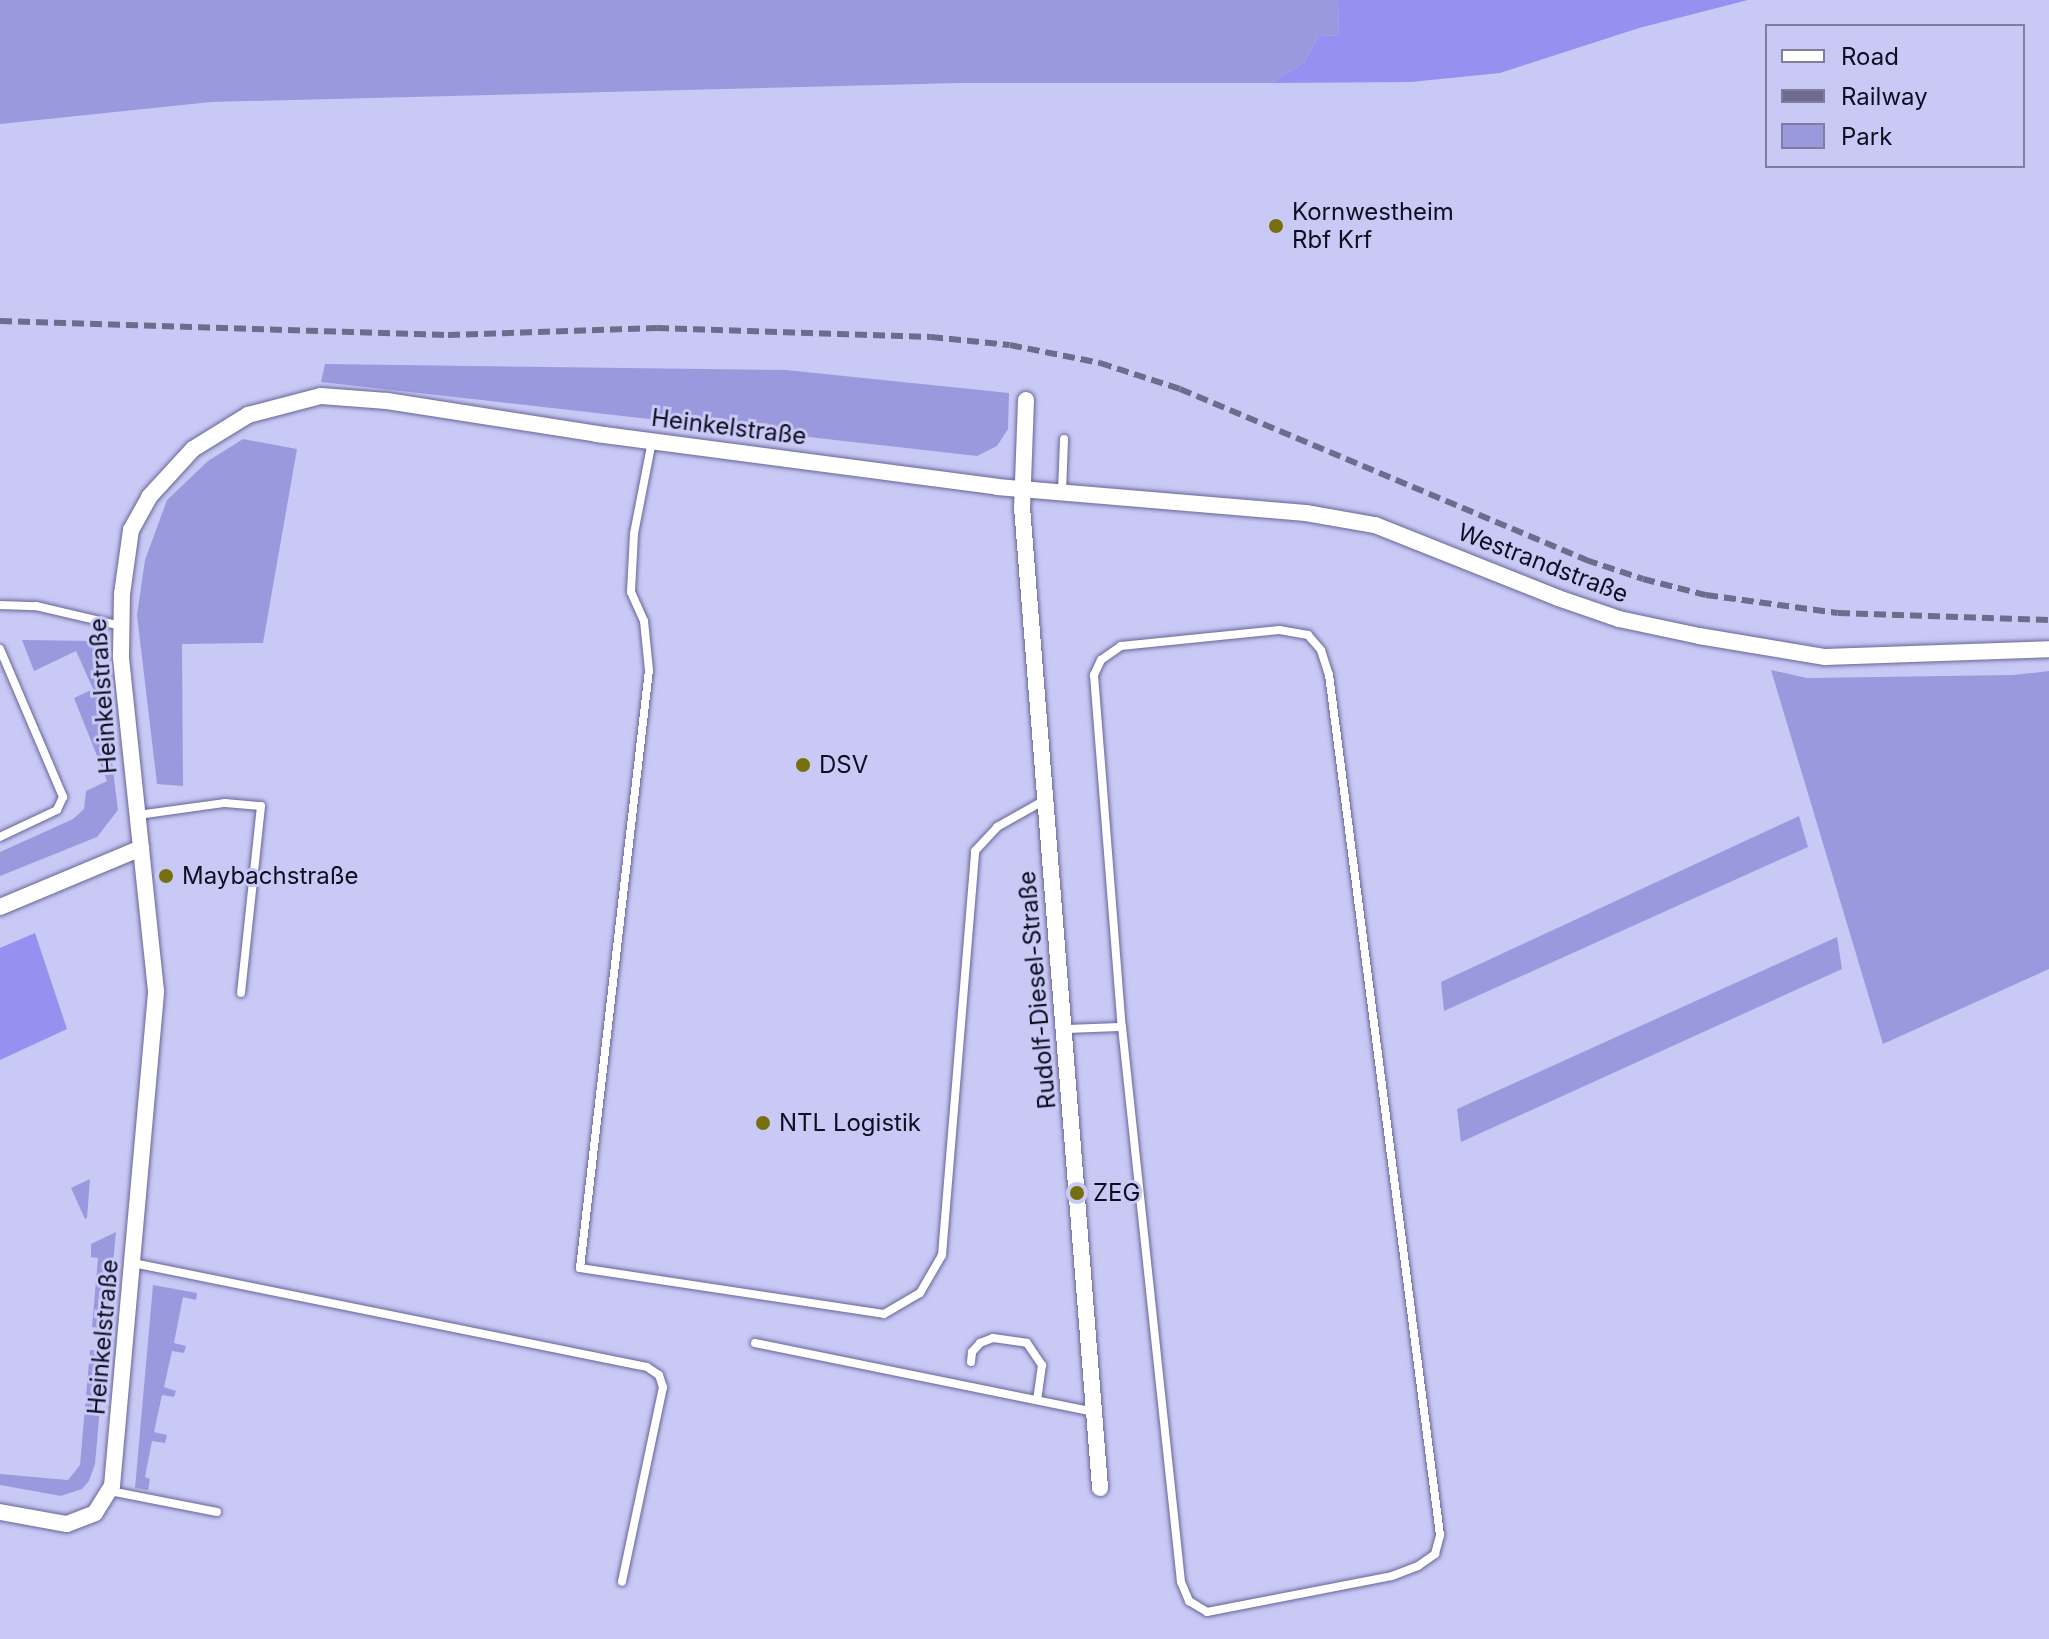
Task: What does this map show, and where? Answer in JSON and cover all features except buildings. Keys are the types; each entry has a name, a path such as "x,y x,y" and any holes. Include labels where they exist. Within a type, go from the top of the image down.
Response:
{"street":[{"name":"Heinkelstraße","path":"0,1512 67,1524 95,1513 110,1491 156,991 121,626 131,530 149,497 193,449 248,415 321,396 387,401 652,441 1023,489"},
{"name":"Rudolf-Diesel-Straße","path":"1026,400 1023,489 1100,1488"},
{"name":"Westrandstraße","path":"1023,489 1205,501 1375,525 1619,619 1772,649 1825,657 2049,649"},
{"path":"0,907 141,848"}],"lane":[{"path":"1062,492 1064,439"},
{"path":"652,441 634,534 631,592 644,621 649,670 580,1268 884,1314 920,1293 942,1255 975,851 997,827 1046,800"},
{"path":"0,605 36,606 121,626"},
{"path":"1279,630 1308,635 1321,650 1329,675 1440,1535 1435,1554 1418,1566 1392,1576 1207,1612 1189,1601 1181,1582 1122,1027 1094,675 1101,660 1121,646 1279,630"},
{"path":"0,649 63,797 57,810 0,837"},
{"path":"137,815 225,803 261,806 241,993"},
{"path":"1064,1029 1122,1027"},
{"path":"133,1263 647,1367 659,1375 663,1387 622,1582"},
{"path":"971,1362 972,1352 980,1343 993,1338 1027,1343 1042,1365 1037,1399"},
{"path":"755,1343 1094,1412"},
{"path":"110,1491 217,1512"}],"green space":[{"path":"0,0 1338,0 1339,36 1319,35 1304,63 1271,83 960,83 211,102 0,124"},
{"path":"325,364 786,370 1009,393 1008,429 997,446 977,456 321,382"},
{"path":"243,439 297,449 263,643 182,644 183,786 157,784 137,615 145,560 167,500 208,461"},
{"path":"22,640 97,641 118,810 97,837 0,876 0,852 73,819 84,809 86,791 107,781 74,698 93,689 76,651 34,671"},
{"path":"1771,670 1807,678 2013,675 2049,671 2049,969 1883,1044"},
{"path":"1799,816 1808,847 1444,1011 1441,982"},
{"path":"1837,937 1842,969 1461,1142 1457,1109"},
{"path":"90,1179 87,1218 85,1219 71,1188"},
{"path":"116,1232 107,1329 92,1327 98,1258 91,1257 91,1244"},
{"path":"153,1285 197,1293 196,1300 183,1297 174,1343 186,1346 184,1353 172,1351 164,1387 176,1391 174,1397 162,1395 154,1432 167,1435 165,1443 152,1441 145,1477 150,1479 148,1490 135,1488"},
{"path":"90,1350 105,1351 95,1464 89,1481 82,1489 61,1496 0,1485 0,1474 68,1480 80,1465"}],"shaded area":[{"path":"1338,0 1748,0 1639,28 1500,73 1411,82 1271,83 1304,63 1319,35 1339,36"},
{"path":"35,933 67,1029 0,1060 0,948"}],"railway":[{"path":"0,321 448,335 657,328 931,337 1010,345 1100,363 1180,389 1586,560 1643,579 1706,595 1838,613 2049,620"}],"place":[{"name":"Kornwestheim Rbf Krf","path":"1276,226"},
{"name":"DSV","path":"803,765"},
{"name":"Maybachstraße","path":"166,876"},
{"name":"NTL Logistik","path":"763,1123"},
{"name":"ZEG","path":"1077,1193"}]}
